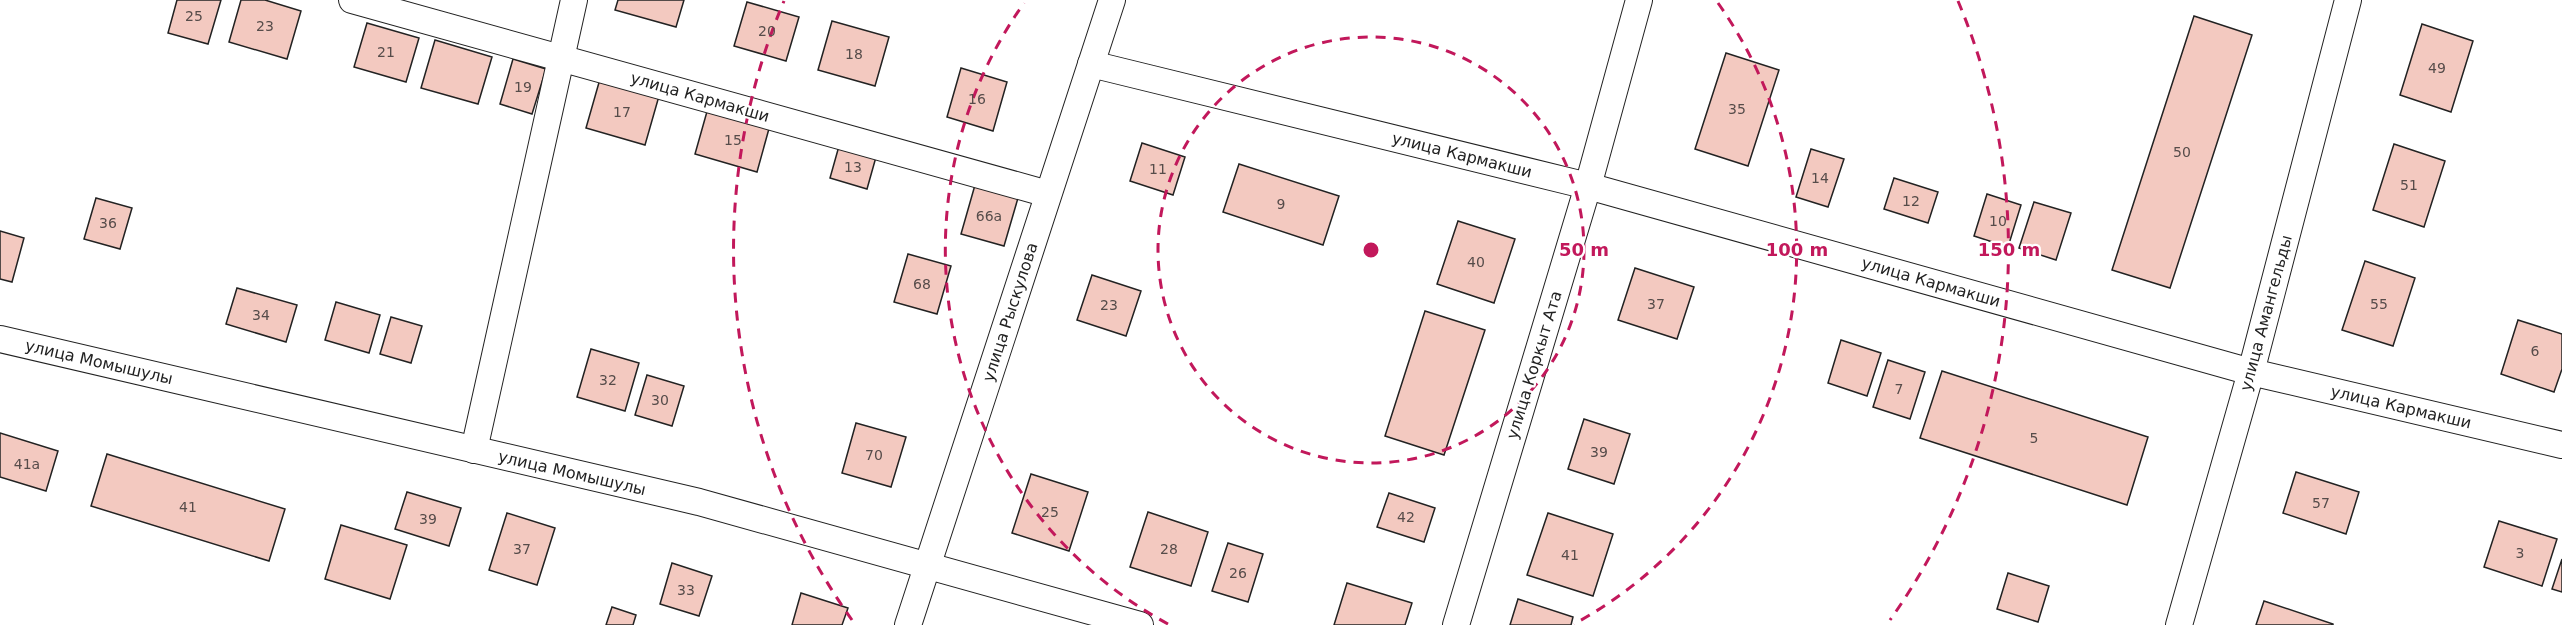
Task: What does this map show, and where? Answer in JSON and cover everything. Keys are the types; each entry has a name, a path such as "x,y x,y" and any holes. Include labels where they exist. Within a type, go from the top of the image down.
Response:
{"street":[{"name":"улица Кармакши","path":"352,0 1048,194"},
{"path":"474,450 574,0"},
{"name":"улица Рыскулова","path":"908,625 1112,0"},
{"name":"улица Коркыт Ата","path":"1456,625 1588,186 1639,0"},
{"name":"улица Амангельды","path":"2179,625 2251,372 2348,0"},
{"name":"улица Кармакши","path":"1091,64 1588,186 2251,372 2562,445"},
{"name":"улица Момышулы","path":"0,339 699,502 1140,625"}],"building":[{"path":"177,0 221,0 208,44 168,33"},
{"path":"241,0 265,0 301,11 287,59 229,42"},
{"path":"618,0 684,0 676,27 615,10"},
{"path":"747,2 799,17 786,61 734,46"},
{"path":"2194,16 2252,35 2170,288 2112,270"},
{"path":"832,21 889,37 875,86 818,70"},
{"path":"367,23 419,38 406,82 354,67"},
{"path":"2422,24 2473,41 2451,112 2400,95"},
{"path":"435,40 492,57 478,104 421,88"},
{"path":"1726,53 1779,70 1748,166 1695,149"},
{"path":"513,59 546,69 532,114 500,104"},
{"path":"961,68 1007,82 993,131 947,117"},
{"path":"600,79 659,96 645,145 586,128"},
{"path":"708,108 770,125 757,172 695,154"},
{"path":"1142,143 1185,157 1173,195 1130,181"},
{"path":"2394,144 2445,161 2424,227 2373,210"},
{"path":"839,146 876,157 867,189 830,178"},
{"path":"1811,149 1844,159 1828,207 1796,197"},
{"path":"1239,164 1339,196 1323,245 1223,212"},
{"path":"1894,178 1938,192 1928,223 1884,209"},
{"path":"975,185 1018,198 1004,246 961,234"},
{"path":"1987,194 2021,205 2008,247 1974,236"},
{"path":"96,198 132,208 120,249 84,239"},
{"path":"2034,202 2071,213 2056,260 2019,248"},
{"path":"1458,221 1515,239 1494,303 1437,284"},
{"path":"0,231 24,238 12,282 0,279"},
{"path":"908,254 951,266 937,314 894,302"},
{"path":"2365,261 2415,278 2393,346 2342,330"},
{"path":"1635,268 1694,287 1677,339 1618,320"},
{"path":"1092,275 1141,291 1126,336 1077,320"},
{"path":"237,288 297,305 286,342 226,324"},
{"path":"336,302 380,315 369,353 325,340"},
{"path":"1425,311 1485,330 1444,455 1385,436"},
{"path":"391,317 422,326 411,363 380,354"},
{"path":"2518,320 2562,334 2562,369 2554,392 2501,374"},
{"path":"1841,340 1881,353 1867,396 1828,383"},
{"path":"591,349 639,363 625,411 577,397"},
{"path":"1888,360 1925,372 1910,419 1873,407"},
{"path":"1942,371 2148,437 2127,505 1920,438"},
{"path":"647,375 684,386 672,426 635,415"},
{"path":"1584,419 1630,434 1614,484 1568,469"},
{"path":"856,423 906,437 891,487 842,473"},
{"path":"0,433 58,451 46,491 0,477"},
{"path":"107,454 285,509 269,561 91,506"},
{"path":"2296,472 2359,492 2346,534 2283,513"},
{"path":"1031,474 1088,492 1069,551 1012,533"},
{"path":"407,492 461,508 449,546 395,529"},
{"path":"1389,493 1435,508 1424,542 1377,527"},
{"path":"1148,512 1208,532 1191,586 1130,567"},
{"path":"507,513 555,528 537,585 489,570"},
{"path":"1548,513 1613,534 1593,596 1527,575"},
{"path":"2499,521 2557,539 2542,586 2484,567"},
{"path":"341,525 407,545 390,599 325,579"},
{"path":"1228,543 1263,554 1248,602 1212,591"},
{"path":"2562,559 2562,592 2552,589"},
{"path":"672,563 712,576 699,616 660,604"},
{"path":"2008,573 2049,586 2038,622 1997,609"},
{"path":"1347,583 1412,603 1405,625 1334,625"},
{"path":"801,593 848,608 842,625 792,625"},
{"path":"1518,599 1573,617 1571,625 1510,625"},
{"path":"2264,601 2333,624 2333,625 2256,625"},
{"path":"612,607 636,615 633,625 606,625"}]}
